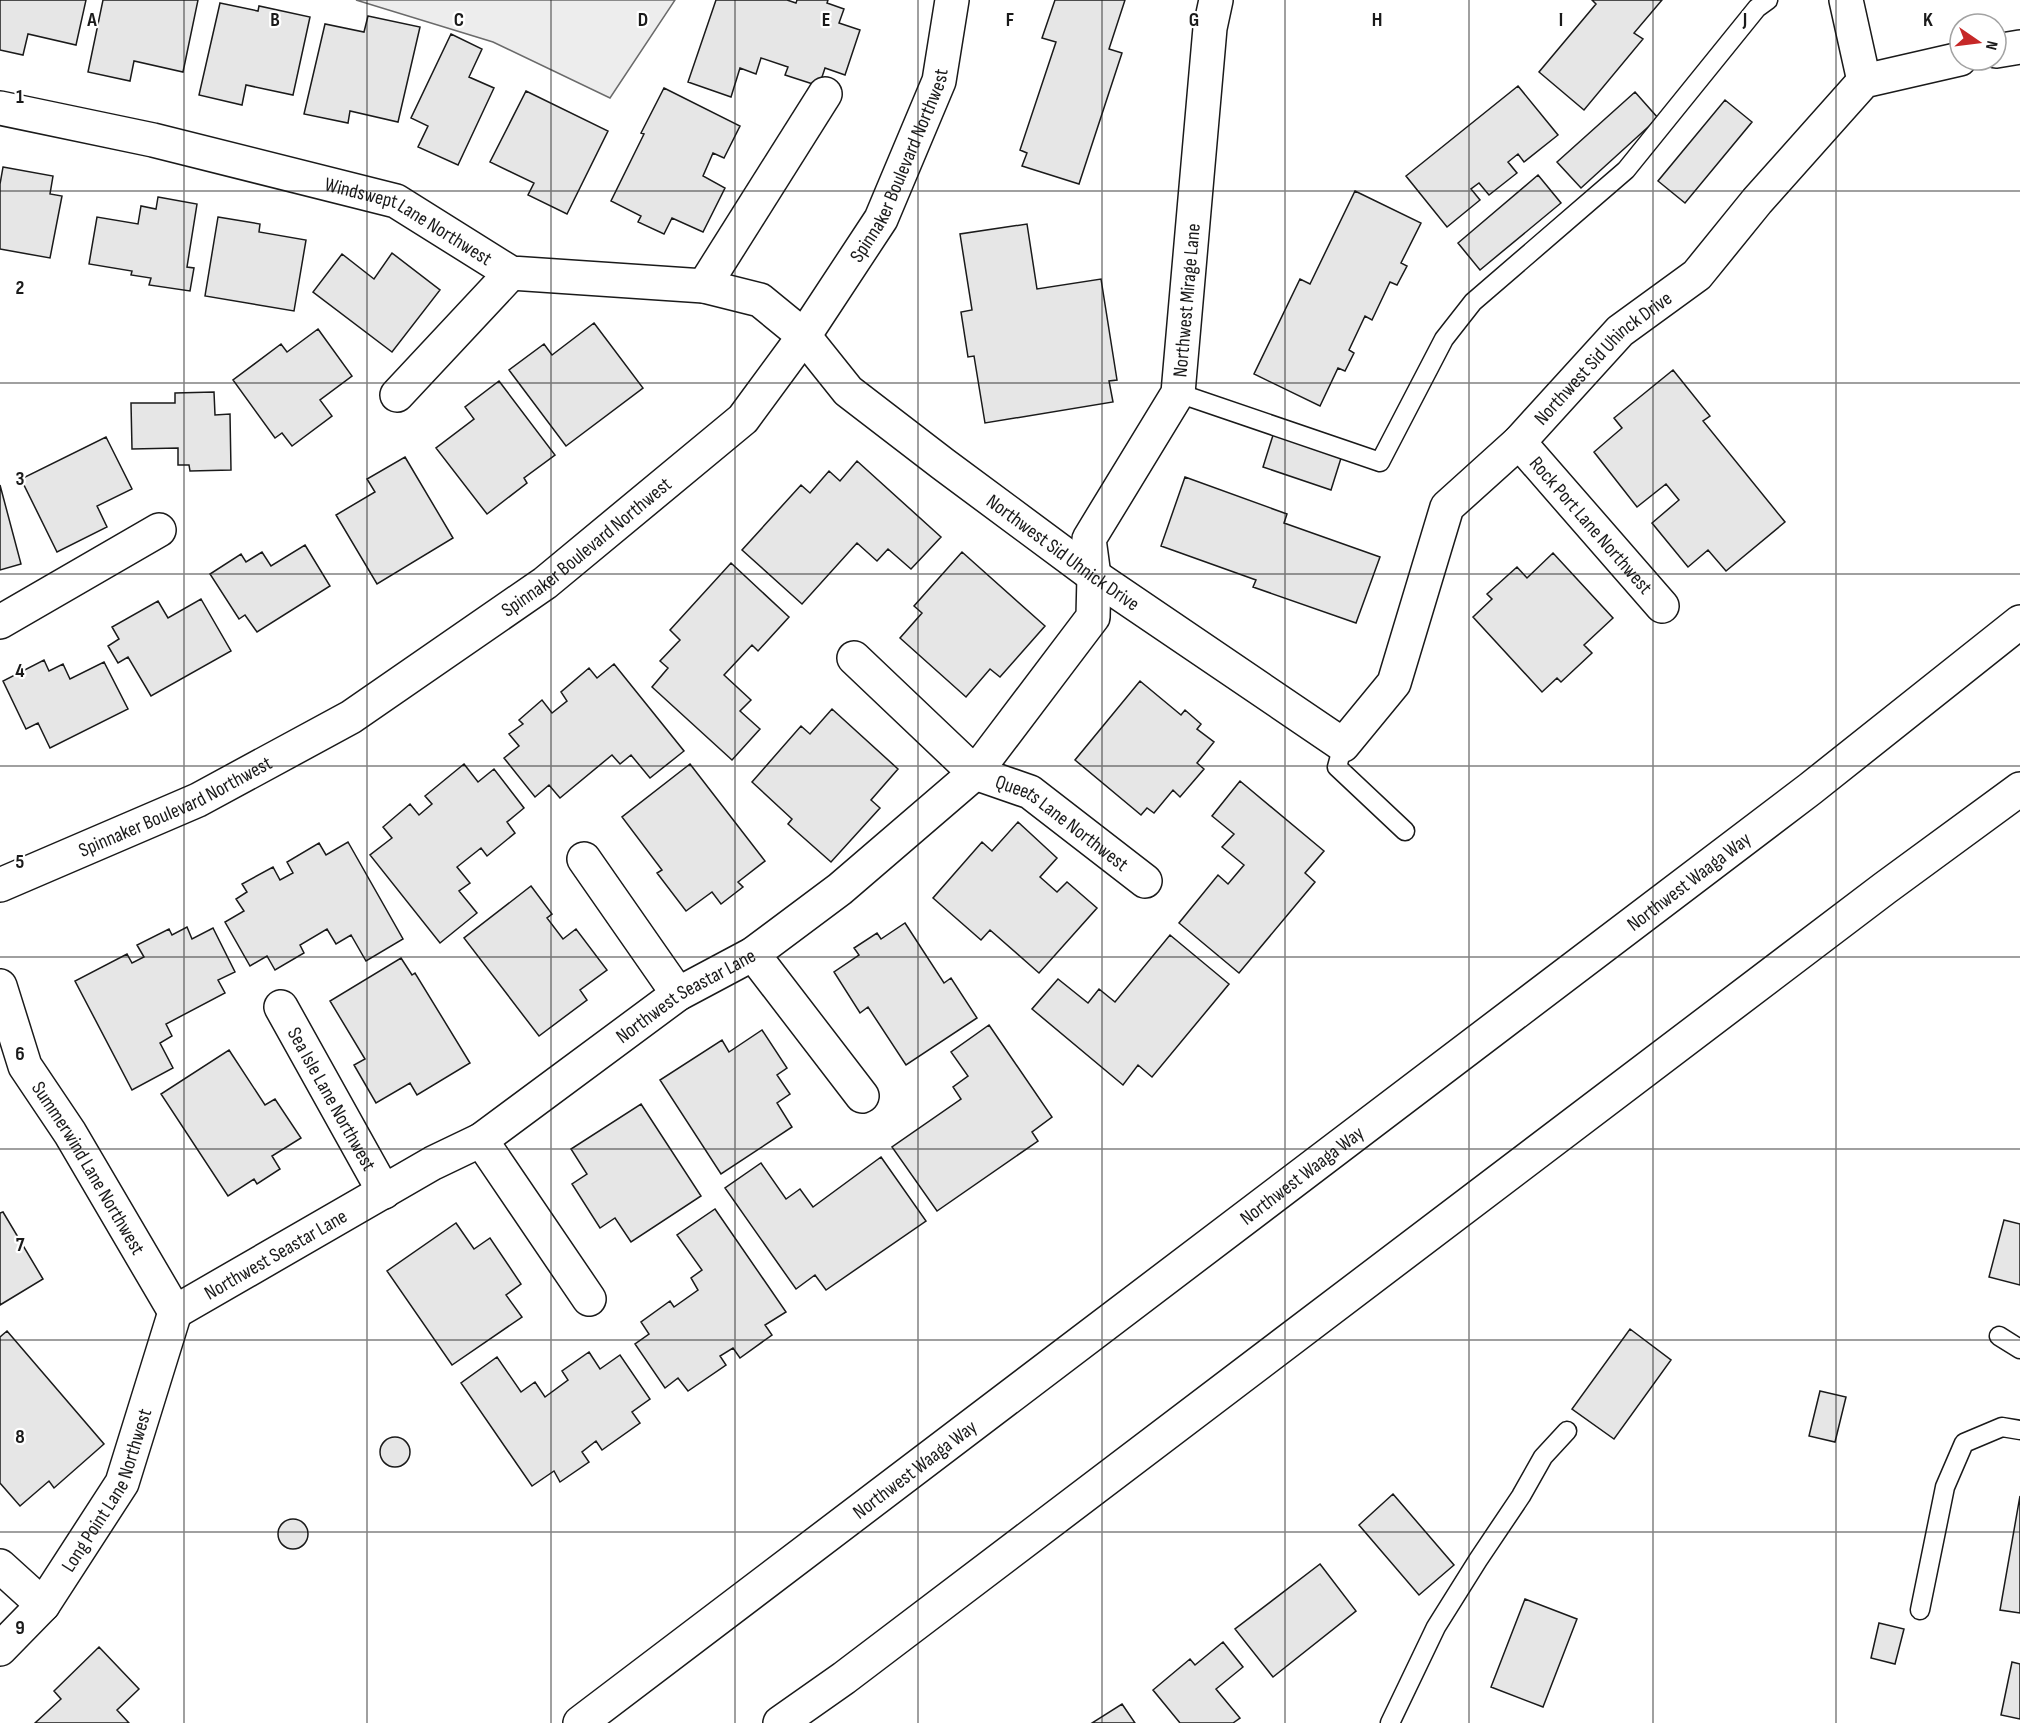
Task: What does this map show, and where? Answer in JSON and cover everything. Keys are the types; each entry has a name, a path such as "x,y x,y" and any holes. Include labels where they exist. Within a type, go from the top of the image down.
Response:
{"main road":[{"name":"Spinnaker Boulevard Northwest","path":"0,885 198,800 351,717 545,583 743,419 804,336 881,219 939,81 952,0"},
{"name":"Northwest Mirage Lane","path":"1094,576 1089,539 1178,393 1209,28 1216,0"},
{"path":"1846,0 1864,81 1948,62"},
{"name":"Northwest Sid Uhinck Drive","path":"1343,745 1394,683 1447,507 1519,442 1620,331 1697,274 1757,201 1864,81"},
{"path":"704,286 825,94"},
{"name":"Windswept Lane Northwest","path":"0,108 153,140 396,201 511,273 704,286 760,300 804,336"},
{"path":"397,395 511,273"},
{"name":"Northwest Sid Uhnick Drive","path":"804,336 848,391 1094,576 1343,745"},
{"name":"Rock Port Lane Northwest","path":"1519,442 1662,606"},
{"path":"0,622 159,530"},
{"name":"Northwest Seastar Lane","path":"175,1312 433,1163 481,1140 678,994 753,954 840,889 975,773 1093,616 1094,576"},
{"name":"Northwest Waaga Way","path":"580,1723 1810,789 2020,622"},
{"path":"854,658 975,773"},
{"name":"Queets Lane Northwest","path":"975,773 1030,792 1145,881"},
{"path":"780,1723 844,1678 1875,895 2020,789"},
{"path":"584,859 678,994"},
{"path":"753,954 862,1096"},
{"name":"Summerwind Lane Northwest","path":"0,986 25,1066 70,1133 175,1312"},
{"name":"Sea Isle Lane Northwest","path":"281,1007 384,1192"},
{"path":"481,1140 589,1299"},
{"name":"Long Point Lane Northwest","path":"0,1649 43,1605 122,1483 175,1312"},
{"path":"0,1566 43,1605"}],"lane":[{"path":"1178,393 1380,462 1444,339 1473,302 1626,170 1757,8 1768,0"},
{"path":"1343,745 1337,767 1405,831"},
{"path":"1999,1336 2020,1349"},
{"path":"1920,1610 1945,1487 1964,1443 2002,1427 2020,1430"},
{"path":"1390,1723 1436,1627 1521,1496 1543,1457 1567,1431"}],"shaded area":[{"path":"356,0 675,0 610,98 493,42"}],"building":[{"path":"0,0 86,0 76,45 28,34 23,55 0,50"},
{"path":"103,0 198,0 183,72 134,61 130,81 88,72"},
{"path":"716,0 787,0 796,3 797,0 828,0 827,3 844,9 839,23 860,30 845,75 825,68 819,86 785,75 788,67 761,58 756,74 740,68 731,97 688,82"},
{"path":"1055,0 1125,0 1109,49 1122,53 1079,184 1022,166 1027,153 1020,150 1056,42 1042,38"},
{"path":"1592,0 1662,0 1634,33 1643,39 1584,110 1539,72 1596,4"},
{"path":"220,3 258,11 259,6 310,17 293,95 246,85 242,105 199,95"},
{"path":"368,16 420,27 398,122 350,111 348,123 304,114 325,24 364,32"},
{"path":"451,34 482,49 469,77 494,88 458,165 418,147 428,126 411,118"},
{"path":"1518,86 1558,135 1524,162 1518,154 1508,162 1517,173 1489,195 1479,183 1471,189 1480,200 1447,227 1406,176"},
{"path":"664,88 740,126 724,158 713,153 703,176 725,188 703,232 672,218 664,234 638,222 641,216 611,201"},
{"path":"526,91 608,131 567,214 528,195 534,183 490,162"},
{"path":"1635,92 1658,118 1581,188 1557,162"},
{"path":"1725,100 1752,122 1685,203 1658,181"},
{"path":"3,167 53,176 50,194 62,196 50,258 0,249 0,184"},
{"path":"1538,175 1561,203 1480,270 1458,243"},
{"path":"1355,191 1421,223 1401,263 1407,266 1397,285 1390,282 1372,320 1365,316 1349,350 1354,353 1345,371 1338,368 1320,406 1254,374 1300,279 1310,284"},
{"path":"158,197 197,204 187,267 194,268 190,291 149,285 151,278 131,275 132,271 89,264 97,217 138,224 141,206 156,209"},
{"path":"218,217 260,224 259,232 306,240 294,311 205,296"},
{"path":"1027,224 1037,289 1101,279 1117,380 1109,381 1113,402 985,423 974,356 968,357 961,312 972,310 960,234"},
{"path":"392,253 440,290 392,352 313,292 342,254 374,279"},
{"path":"594,323 643,388 566,446 509,370 544,344 552,355"},
{"path":"318,329 352,376 320,400 332,416 292,446 282,433 275,438 233,380 281,344 287,352"},
{"path":"1673,370 1710,416 1703,421 1785,522 1726,571 1708,550 1688,567 1652,523 1679,500 1666,484 1637,507 1594,452 1622,428 1614,418"},
{"path":"499,381 555,455 524,478 527,483 487,514 436,448 474,419 465,407"},
{"path":"214,392 215,415 230,414 231,470 190,471 189,465 178,465 178,448 132,449 131,403 175,403 175,393"},
{"path":"1274,432 1342,455 1331,490 1263,467"},
{"path":"106,437 132,489 97,506 107,527 57,552 21,479"},
{"path":"405,457 453,538 377,584 336,515 375,492 367,479"},
{"path":"857,461 941,537 911,569 888,549 877,561 857,543 802,604 742,550 801,485 810,493 829,471 840,481"},
{"path":"1185,477 1287,514 1284,523 1380,557 1356,623 1253,587 1256,580 1161,546"},
{"path":"0,485 21,564 0,570"},
{"path":"305,545 330,586 257,632 245,615 239,619 210,574 241,554 246,562 262,552 271,566"},
{"path":"962,552 1045,626 1000,677 990,669 966,697 900,638 922,613 914,606"},
{"path":"1553,553 1613,618 1584,645 1592,653 1561,682 1557,678 1542,692 1473,617 1492,599 1487,594 1517,567 1527,578"},
{"path":"731,563 789,617 758,651 752,645 724,675 751,700 740,711 760,729 732,760 652,687 668,668 660,661 680,640 670,630"},
{"path":"201,599 231,651 151,696 128,657 118,663 108,646 119,639 112,627 158,601 168,618"},
{"path":"44,660 49,671 63,664 70,679 104,662 128,709 50,748 38,723 26,729 3,681"},
{"path":"614,664 684,751 650,778 631,755 620,764 612,755 560,798 549,785 535,797 504,758 519,746 509,734 523,724 519,720 542,700 552,713 567,701 561,692 589,668 597,678"},
{"path":"1140,681 1181,715 1185,710 1201,724 1197,729 1214,742 1197,763 1204,769 1180,797 1173,790 1154,813 1147,808 1141,815 1075,760"},
{"path":"832,709 898,769 871,800 880,808 831,862 788,824 792,819 752,782 801,726 810,734"},
{"path":"464,764 478,782 494,769 524,808 507,822 515,833 487,856 481,848 457,867 470,883 459,891 477,913 440,943 370,855 392,838 383,827 410,804 419,815 432,804 425,796"},
{"path":"690,764 765,861 738,882 743,887 721,904 712,892 686,911 657,873 662,870 622,817"},
{"path":"1240,781 1324,851 1305,873 1315,882 1239,973 1179,923 1218,875 1228,884 1244,865 1222,847 1234,834 1212,816"},
{"path":"1018,822 1057,858 1040,877 1057,892 1067,882 1097,908 1039,973 990,930 981,940 933,898 982,842 992,851"},
{"path":"348,842 403,939 366,961 351,935 336,944 327,929 300,945 304,953 275,970 267,956 250,966 225,922 244,911 236,899 247,892 242,884 273,867 280,880 293,873 287,862 319,843 326,855"},
{"path":"531,886 552,914 547,918 563,939 576,929 607,970 580,990 587,1000 539,1036 464,938"},
{"path":"905,923 944,983 951,978 977,1018 906,1065 868,1007 860,1013 834,972 859,955 854,948 877,933 881,939"},
{"path":"187,927 192,939 213,928 235,972 218,980 225,993 166,1024 172,1036 160,1043 173,1068 132,1090 75,981 127,954 132,963 144,957 137,945 169,929 172,935"},
{"path":"1170,935 1229,984 1152,1077 1138,1065 1123,1085 1032,1009 1058,979 1088,1003 1099,989 1115,1002"},
{"path":"401,958 412,975 415,973 470,1063 417,1095 410,1083 376,1103 354,1065 365,1059 330,1001"},
{"path":"989,1025 1052,1117 1032,1132 1038,1141 937,1211 892,1147 961,1099 953,1087 968,1076 951,1052"},
{"path":"762,1030 787,1068 777,1075 790,1094 777,1103 792,1127 721,1174 660,1080 722,1040 729,1052"},
{"path":"229,1050 265,1105 275,1099 301,1138 272,1156 280,1169 257,1184 254,1179 228,1196 161,1094"},
{"path":"641,1104 701,1196 631,1242 615,1218 600,1228 572,1184 587,1174 571,1149"},
{"path":"881,1157 926,1221 826,1290 815,1275 796,1289 725,1188 761,1163 786,1199 800,1189 813,1207"},
{"path":"715,1209 786,1312 765,1325 772,1335 740,1358 733,1348 720,1356 726,1365 688,1391 678,1378 665,1388 635,1344 649,1334 641,1322 670,1301 674,1307 698,1290 691,1278 702,1270 677,1235"},
{"path":"3,1212 43,1279 0,1305 0,1213"},
{"path":"2004,1220 2020,1224 2020,1285 1989,1277"},
{"path":"456,1223 474,1249 490,1238 521,1284 506,1295 522,1317 452,1365 387,1271"},
{"path":"1630,1329 1671,1360 1614,1439 1572,1409"},
{"path":"7,1331 104,1444 54,1488 49,1481 20,1506 0,1483 0,1337"},
{"path":"589,1352 600,1369 620,1355 650,1399 632,1412 640,1423 602,1450 596,1441 582,1452 589,1462 560,1482 554,1471 532,1486 461,1383 497,1357 521,1392 535,1382 545,1397 568,1380 562,1371"},
{"path":"1820,1391 1846,1397 1835,1442 1809,1436"},
{"path":"395,1437 401,1438 409,1446 409,1458 401,1466 395,1467 389,1466 381,1458 380,1452 381,1446 389,1438"},
{"path":"1393,1494 1454,1565 1419,1595 1359,1525"},
{"path":"2020,1496 2020,1613 2000,1610"},
{"path":"293,1519 299,1520 307,1528 307,1540 299,1548 293,1549 287,1548 279,1540 278,1534 279,1528 287,1520"},
{"path":"1320,1564 1356,1611 1273,1677 1235,1629"},
{"path":"1525,1599 1577,1619 1543,1707 1491,1687"},
{"path":"1879,1623 1904,1629 1895,1664 1871,1658"},
{"path":"1223,1642 1243,1667 1216,1689 1240,1718 1233,1723 1180,1723 1153,1690 1190,1659 1195,1665"},
{"path":"99,1647 139,1689 117,1710 129,1723 35,1723 61,1699 54,1691"},
{"path":"2012,1662 2020,1664 2020,1719 2001,1715"},
{"path":"1122,1704 1135,1723 1092,1723"}]}
